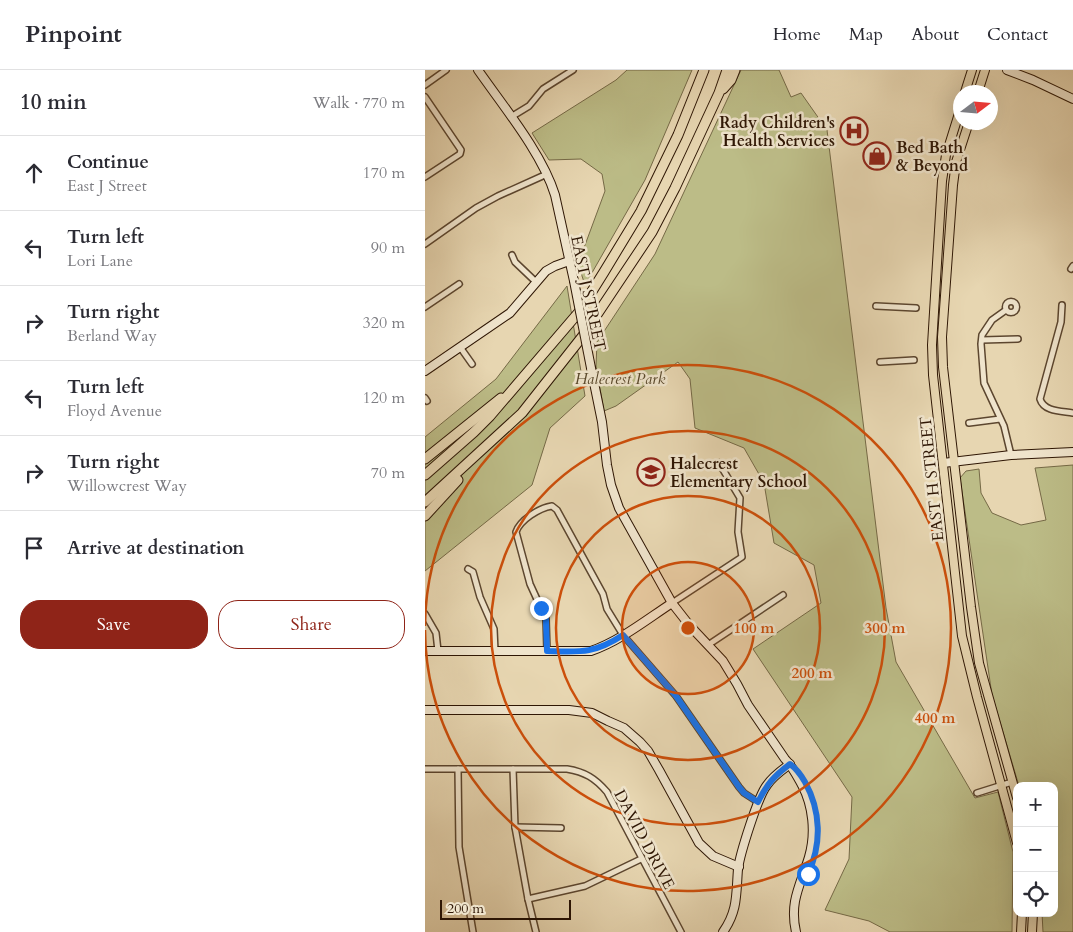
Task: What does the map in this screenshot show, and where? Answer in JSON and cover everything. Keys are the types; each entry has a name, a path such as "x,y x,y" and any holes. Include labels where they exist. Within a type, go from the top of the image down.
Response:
{"highway":[{"path":"425,475 475,432 579,312 641,211 678,135 705,70"},
{"path":"425,502 522,413 582,337 615,290 652,232 675,188 719,93 727,70"},
{"path":"719,93 731,80 735,70"},
{"path":"425,459 471,424 491,404 510,392"},
{"path":"425,516 489,443"}],"main road":[{"path":"967,85 972,70"},
{"path":"980,85 985,70"},
{"name":"EAST H STREET","path":"954,130 946,155 942,181 931,345 939,464 947,506 962,636 1013,828"},
{"name":"EAST H STREET","path":"966,130 956,162 953,185 942,337 943,367 979,663 1013,785"},
{"path":"1021,932 1022,917"},
{"path":"1032,932 1033,917"}],"street":[{"path":"425,85 446,70"},
{"name":"EAST J STREET","path":"478,70 539,159 555,195 574,281 602,422 607,465 616,502 672,603 720,657 737,684 752,702 788,756 790,764 807,796 813,824 813,843 795,899 794,917 796,932"},
{"path":"511,118 529,106 543,89 573,70"},
{"path":"1007,70 1072,96"},
{"path":"425,97 461,150 460,154 425,177"},
{"path":"425,244 476,208 547,174"},
{"path":"512,255 515,262 536,282"},
{"path":"425,371 510,313 550,268 569,261"},
{"path":"425,307 459,284"},
{"path":"1062,305 1061,322 1040,399 1047,408 1073,413"},
{"path":"876,306 916,308"},
{"path":"1006,310 992,320 982,335 982,340 984,382 1006,432 1008,455"},
{"path":"982,340 1018,340"},
{"path":"459,347 472,364"},
{"path":"880,362 914,360"},
{"path":"969,423 1000,419"},
{"path":"939,464 1008,455 1073,452"},
{"path":"425,651 591,651 623,635 742,557 738,532 740,498 719,463"},
{"path":"547,651 546,619 530,584 516,532 521,522 546,507 552,506 557,510 603,594 607,610 623,635 676,696 739,787 744,793 758,802"},
{"path":"468,569 473,572 480,597 494,629 495,652"},
{"path":"708,645 783,595"},
{"path":"425,614 436,633 438,651"},
{"path":"425,710 569,710 592,714 624,728 648,751 699,843 713,856 739,867"},
{"path":"723,932 733,916 739,867 758,802 766,785 790,764"},
{"name":"EAST J STREET","path":"790,764 795,768 811,795 816,810 818,827 815,856 799,902 800,932"},
{"name":"DAVID DRIVE","path":"425,769 567,769 578,770 590,775 607,792 681,932"},
{"path":"458,769 459,847 473,932"},
{"path":"513,769 515,827 527,899 536,932"},
{"path":"977,793 1012,782"},
{"path":"515,827 561,828"},
{"path":"527,899 585,886 641,858"}],"green space":[{"path":"627,70 692,70 645,180 585,285 578,264 605,191 602,174 581,159 549,160 532,133 616,80"},
{"name":"Halecrest Park","path":"741,70 779,70 791,97 801,93 827,130 886,608 896,662 975,798 998,792 1013,852 1012,932 890,932 869,921 825,910 849,859 852,797 753,649 821,603 814,565 774,543 764,483 744,448 695,428 690,379 678,362 616,406 604,411 596,366 597,342 655,254"},
{"path":"567,286 585,396 550,428 532,485 425,571 425,437 496,379"},
{"path":"1073,465 1073,932 1043,932 1042,917 1058,917 1058,782 1018,782 992,695 960,478 966,471 979,469 981,493 992,513 1021,525 1046,520 1035,468"}],"place":[{"name":"Rady Children's Health Services","path":"854,131"},
{"name":"Bed Bath & Beyond","path":"877,156"},
{"name":"Halecrest Elementary School","path":"651,472"}],"route":[{"path":"541,608 546,619 547,651 591,651 623,635 676,696 739,787 753,800 758,802 766,785 790,764 795,768 811,795 817,817 818,837 815,856 808,874"}]}
